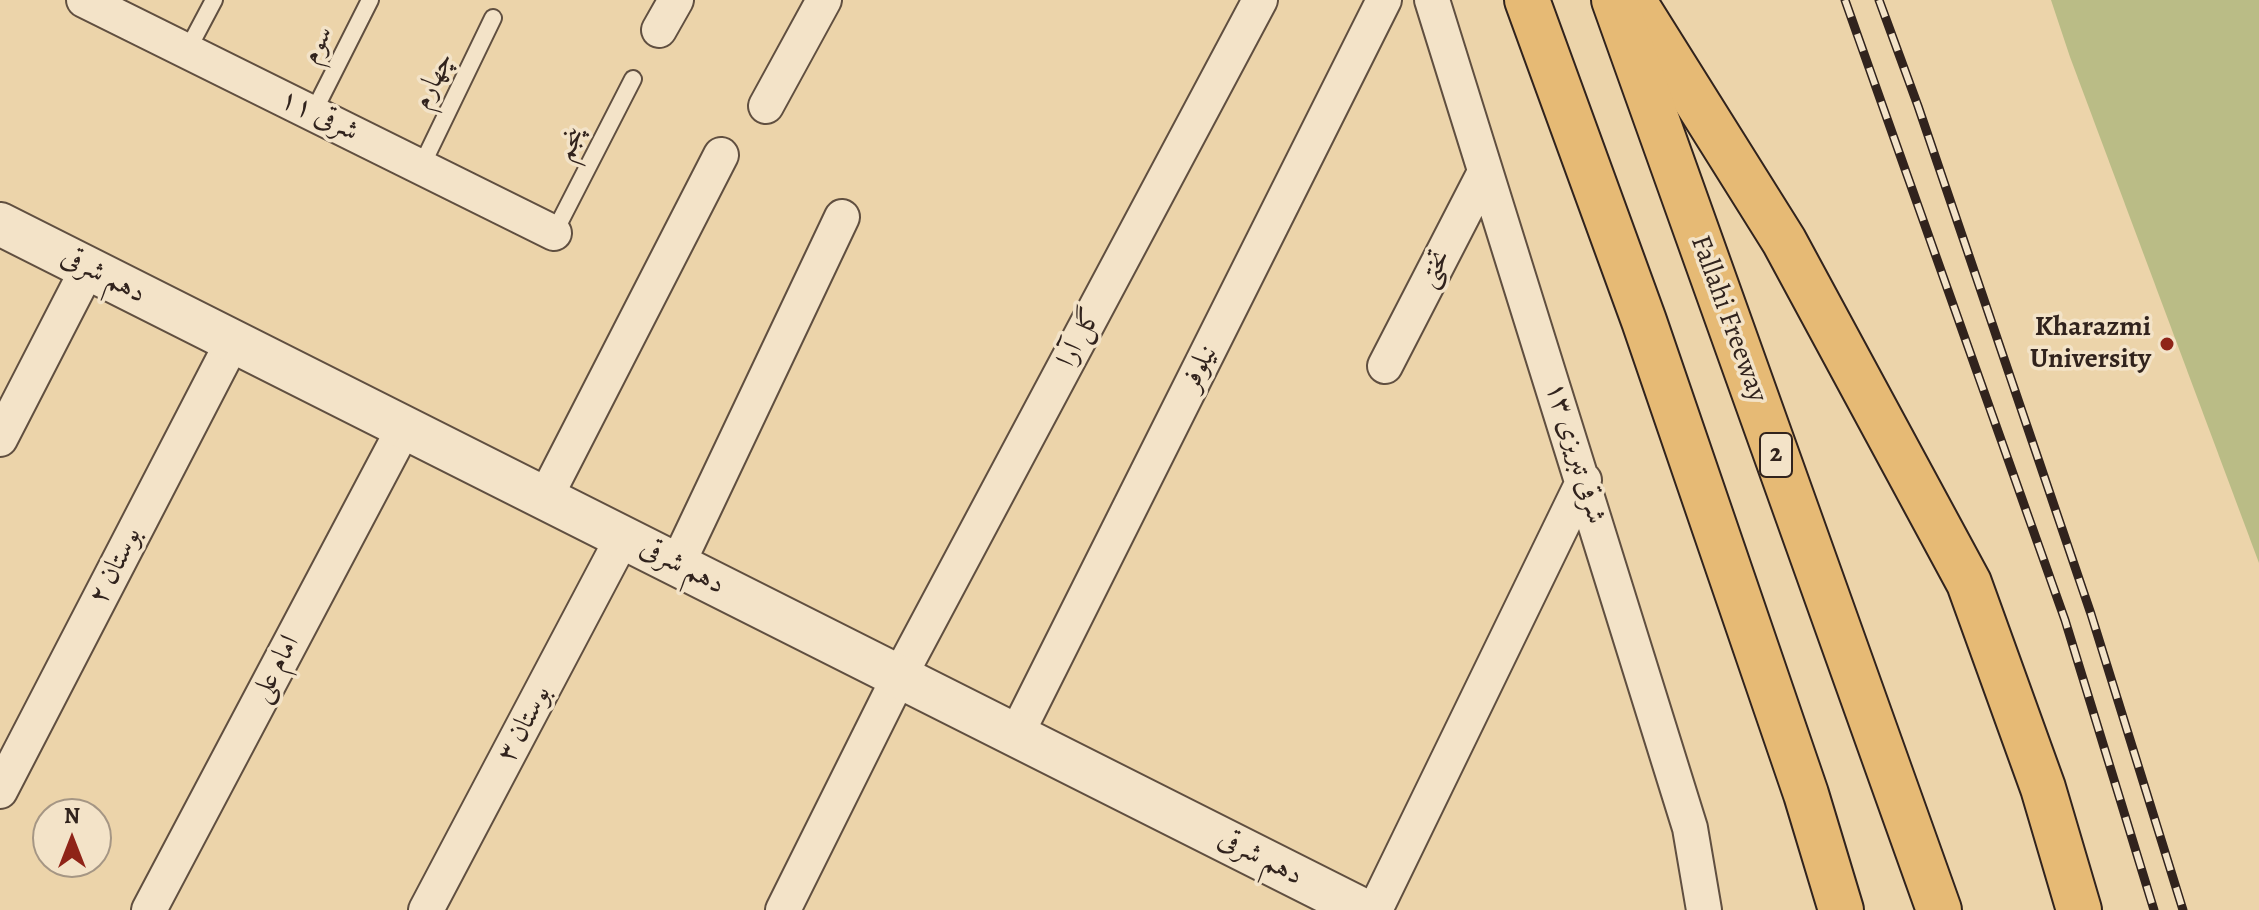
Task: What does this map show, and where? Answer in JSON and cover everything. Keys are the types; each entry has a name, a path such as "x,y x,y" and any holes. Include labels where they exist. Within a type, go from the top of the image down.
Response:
{"main road":[{"path":"1527,0 1649,335 1806,794 1841,910"},
{"name":"Fallahi Freeway","path":"1614,0 1939,910"},
{"path":"1633,0 1784,241 1969,583 2043,788 2079,910"}],"street":[{"name":"۱۱ شرقی","path":"84,0 554,233"},
{"path":"659,30 676,0"},
{"path":"766,106 824,0"},
{"name":"گل آرا","path":"783,910 899,677 1260,0"},
{"name":"نیلوفر","path":"1016,735 1384,0"},
{"name":"۱۳ شرقی تبریزی","path":"1432,0 1690,828 1704,910"},
{"path":"545,498 721,155"},
{"name":"تختی","path":"1385,366 1485,172"},
{"path":"677,565 842,217"},
{"name":"دهم شرقی","path":"0,224 1363,910"},
{"path":"0,439 88,268"},
{"name":"بوستان ۲","path":"0,791 233,341"},
{"name":"امام علی","path":"149,910 404,428"},
{"path":"1375,910 1584,480"},
{"name":"بوستان ۳","path":"426,910 623,537"}],"lane":[{"path":"187,51 214,0"},
{"name":"سوم","path":"313,113 370,0"},
{"name":"چهارم","path":"421,167 493,18"},
{"name":"پنجم","path":"554,233 633,79"}],"green space":[{"path":"2051,0 2259,0 2259,563 2070,57"}],"railway":[{"path":"1845,0 2065,620 2154,910"},
{"path":"1879,0 2091,614 2183,910"}],"place":[{"name":"Kharazmi University","path":"2167,344"}]}
